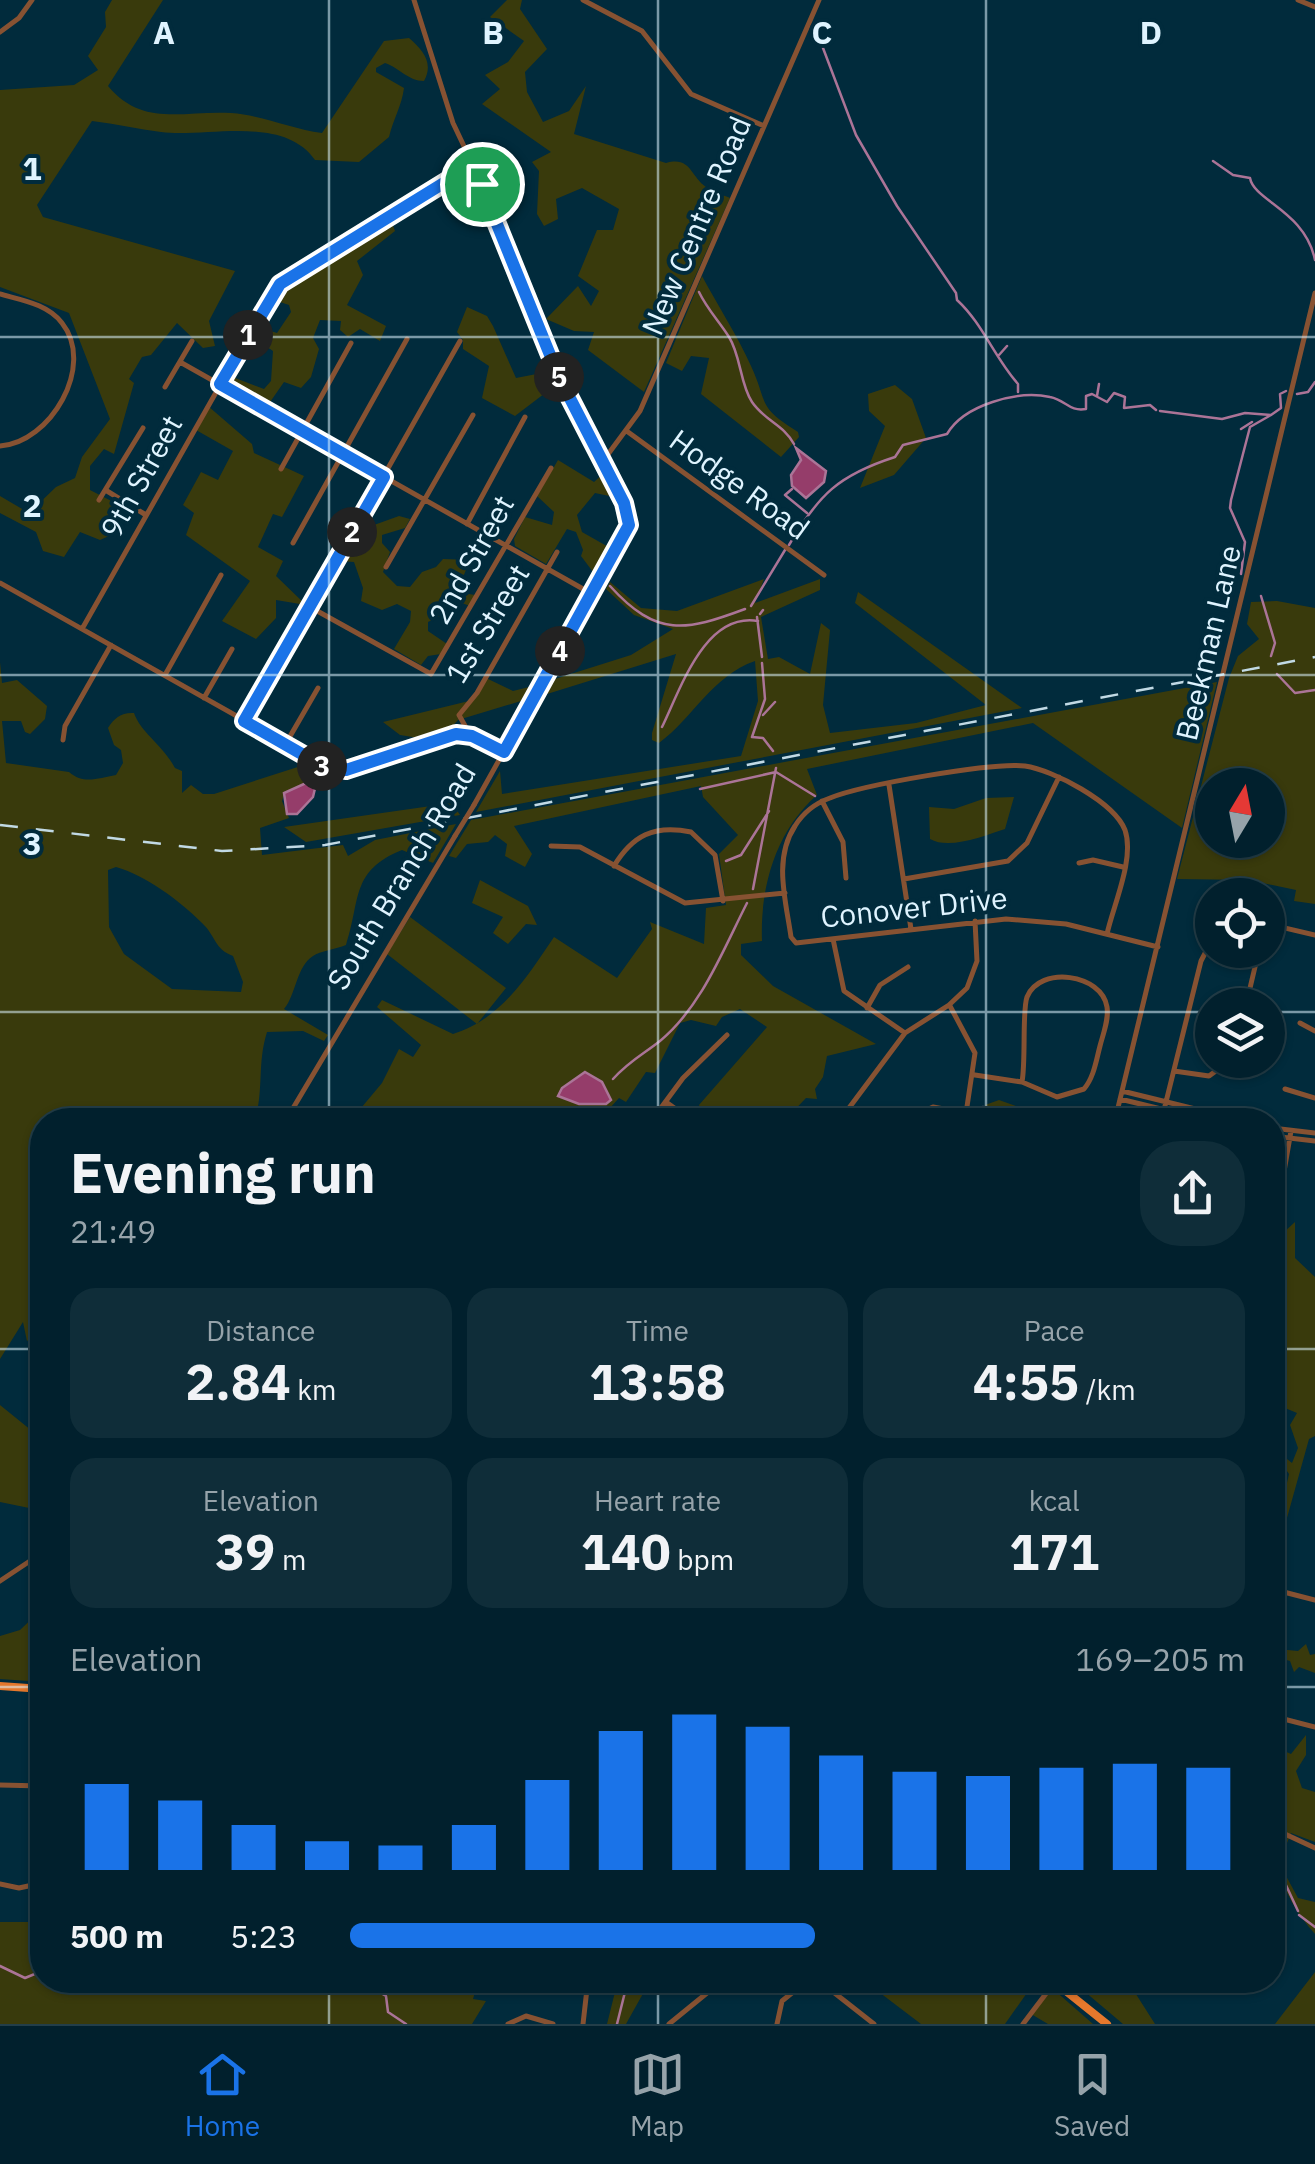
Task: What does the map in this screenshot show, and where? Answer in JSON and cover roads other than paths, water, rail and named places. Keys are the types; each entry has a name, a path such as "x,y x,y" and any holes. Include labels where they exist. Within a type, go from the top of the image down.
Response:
{"main road":[{"path":"0,1686 30,1687"},
{"path":"1070,1993 1107,2024"}],"street":[{"path":"0,32 19,18 32,0"},
{"name":"South Branch Road","path":"293,1108 474,805 630,521 559,377 448,112 414,0"},
{"path":"583,0 642,31 691,94 764,126"},
{"name":"New Centre Road","path":"603,462 628,432 819,0"},
{"path":"1298,0 1315,7"},
{"name":"9th Street","path":"82,629 280,284 473,165"},
{"name":"Beekman Lane","path":"1118,1108 1315,293"},
{"path":"0,294 54,315 69,334 74,355 70,382 42,428 24,441 0,446"},
{"path":"293,543 408,339"},
{"path":"165,386 192,341"},
{"path":"244,721 460,341"},
{"path":"282,469 351,343"},
{"path":"180,362 592,594"},
{"path":"386,567 472,415"},
{"path":"467,524 525,417"},
{"path":"99,500 143,428"},
{"name":"Hodge Road","path":"628,432 824,575"},
{"name":"2nd Street","path":"310,607 432,674 551,468"},
{"path":"107,491 146,515"},
{"name":"1st Street","path":"448,736 556,552"},
{"path":"164,675 221,574"},
{"path":"0,583 321,765 346,770 448,736 472,736 504,752"},
{"path":"63,740 65,726 111,645"},
{"path":"204,698 232,649"},
{"path":"285,745 318,688"},
{"name":"1st Street","path":"459,719 472,736"},
{"path":"551,846 575,845 676,900 723,901 785,893 786,842 798,821 822,802 1000,765 1034,768 1059,777 1119,820 1127,841 1107,934"},
{"path":"904,879 987,868 1013,858 1027,843 1059,777"},
{"path":"889,786 911,929"},
{"path":"822,802 842,842 846,878"},
{"path":"614,866 630,841 642,834 690,832 716,855 723,901"},
{"path":"1080,863 1093,860 1123,867"},
{"name":"Conover Drive","path":"785,893 792,940 975,921 1031,920 1158,947"},
{"path":"849,1108 905,1033 949,1006 967,988 975,970 975,921"},
{"path":"1285,928 1315,935"},
{"path":"833,938 840,986 847,996 905,1033"},
{"path":"867,1008 880,986 908,967"},
{"path":"1165,1106 1199,968"},
{"path":"975,1074 1022,1082 1065,1098 1089,1083 1107,1011 1104,998 1092,985 1056,977 1034,987 1026,1003 1028,1047 1022,1082"},
{"path":"949,1006 972,1044 975,1074 968,1108"},
{"path":"1300,1023 1315,1032"},
{"path":"661,1108 716,1040 727,1035"},
{"path":"1174,1070 1195,1073"},
{"path":"1285,1090 1315,1098"},
{"path":"1121,1095 1176,1108"},
{"path":"666,1102 674,1108"},
{"path":"1165,1106 1171,1108"},
{"path":"1285,1136 1315,1133"},
{"path":"1285,1134 1315,1141"},
{"path":"1285,1167 1290,1136"},
{"path":"0,1581 30,1561"},
{"path":"1285,1592 1315,1600"},
{"path":"1285,1719 1315,1727"},
{"path":"0,1785 30,1786"},
{"path":"1285,1834 1315,1848"},
{"path":"0,1884 18,1888 30,1886"},
{"path":"582,2024 586,1993"},
{"path":"669,2024 707,1993"},
{"path":"777,2024 782,2002 793,1993"},
{"path":"835,1993 874,2024"},
{"path":"1024,2024 1046,1993"},
{"path":"508,2024 532,2016 553,2024"}],"waterway":[{"path":"823,48 856,135 957,300 1018,384 1018,392"},
{"path":"1213,161 1233,175 1250,178 1260,194 1301,230 1315,260"},
{"path":"699,292 733,345 752,402 794,444"},
{"path":"999,355 1007,346"},
{"path":"1297,394 1308,392 1315,382"},
{"path":"1097,396 1099,384"},
{"path":"1160,411 1222,419 1245,413 1271,415 1281,408 1280,394 1286,391"},
{"path":"789,545 821,499 845,479 895,457 903,445 947,434 966,415 992,402 1037,395 1086,409 1086,396 1092,394 1107,402 1114,393 1125,397 1124,408 1150,405 1156,410"},
{"path":"1241,574 1245,542 1230,508 1231,500 1250,427 1271,415"},
{"path":"1241,429 1252,422"},
{"path":"792,489 785,495 807,513"},
{"path":"751,606 785,550"},
{"path":"610,586 643,615 673,625 706,622 745,609"},
{"path":"1261,596 1275,643 1271,656"},
{"path":"760,614 763,610"},
{"path":"757,617 762,657"},
{"path":"662,727 687,674 709,640 739,621 758,621"},
{"path":"762,663 765,699 752,737 763,738 773,751"},
{"path":"1277,674 1295,693 1315,690"},
{"path":"763,715 775,702"},
{"path":"753,889 776,768"},
{"path":"700,789 776,772 815,796"},
{"path":"726,861 741,855 769,811"},
{"path":"613,1079 660,1041 688,1011 747,903"},
{"path":"1285,1883 1298,1911"},
{"path":"1299,1915 1315,1927"},
{"path":"0,1966 25,1978 30,1976"},
{"path":"381,1993 386,1996 388,2012 406,2024"},
{"path":"617,2024 625,1993"}],"railway":[{"path":"0,825 222,851 325,845 1315,657"}]}
